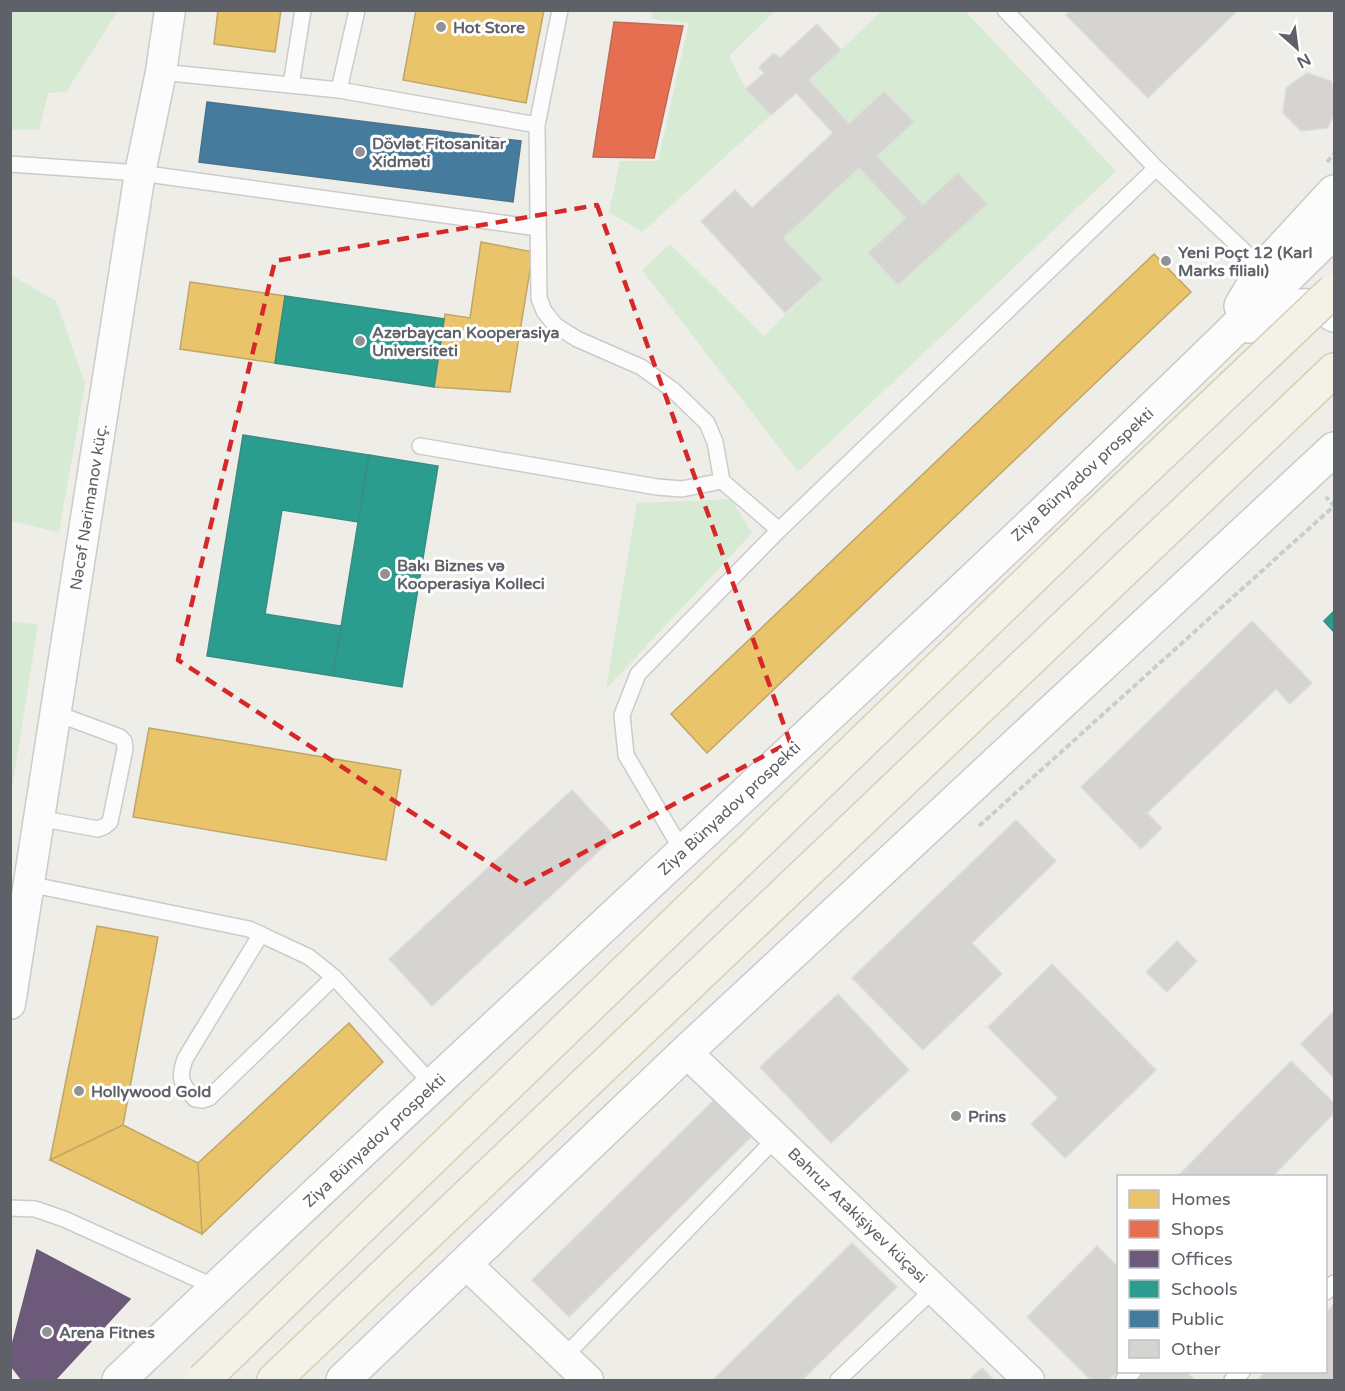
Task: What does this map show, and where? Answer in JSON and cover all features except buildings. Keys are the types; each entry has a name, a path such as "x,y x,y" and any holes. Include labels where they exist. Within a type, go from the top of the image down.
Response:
{"main road":[{"path":"1217,347 1263,269 1335,192"},
{"name":"Ziya Bünyadov prospekti","path":"119,1380 683,852 1217,347 1335,231"},
{"path":"203,1380 1102,510 1335,290"},
{"path":"1217,347 1258,319 1287,309 1311,304 1335,315"},
{"path":"274,1380 1335,370"},
{"path":"1306,475 1335,437"},
{"path":"353,1377 465,1263 686,1052 1335,449"}],"street":[{"name":"Nəcəf Nərimanov küç.","path":"10,1004 140,173 161,72 170,10"},
{"name":"Bəhruz Atakişiyev küçəsi","path":"686,1052 1029,1380"},
{"path":"465,1263 588,1380"}],"lane":[{"path":"291,85 303,10"},
{"path":"339,90 357,10"},
{"path":"561,10 537,125 538,298 544,311 555,325 577,339 641,367 673,390 707,423 715,442 722,481 779,530"},
{"path":"1007,11 1156,168 1263,269"},
{"path":"161,72 339,90 537,125"},
{"path":"10,164 140,173 538,228"},
{"path":"683,852 626,755 622,716 638,674 779,530 1156,168"},
{"path":"420,446 657,488 682,489 722,481"},
{"path":"38,818 98,829 110,822 125,748 124,741 120,737 55,713"},
{"path":"28,884 249,929 309,957 334,977 433,1085"},
{"path":"261,934 185,1059 180,1072 183,1085 195,1099 209,1098 334,977"},
{"path":"564,1357 777,1137"},
{"path":"10,1209 35,1209 64,1219 217,1288"},
{"path":"838,1380 935,1288"}],"path":[{"path":"972,832 1335,506"}],"highlighted area":[{"path":"597,205 790,742 523,885 178,660 275,261"}],"green space":[{"path":"11,10 118,11 66,92 48,93 39,130 11,129"},
{"path":"653,11 775,11 729,56 746,89 771,115 642,232 609,212 620,161 658,161 689,23 651,19"},
{"path":"882,11 965,11 1116,171 798,472 642,270 670,244 764,336 822,279 783,238 859,168 906,218 868,253 898,285 986,204 923,205 877,156 913,122 884,91 849,124 809,80"},
{"path":"11,275 56,301 85,384 59,532 11,521"},
{"path":"731,499 752,533 606,689 637,503"},
{"path":"10,621 38,625 11,794"}],"place":[{"name":"Hot Store","path":"441,27"},
{"name":"Dövlət Fitosanitar Xidməti","path":"360,152"},
{"name":"Yeni Poçt 12 (Karl Marks filialı)","path":"1166,261"},
{"name":"Azərbaycan Kooperasiya Universiteti","path":"360,341"},
{"name":"Bakı Biznes və Kooperasiya Kolleci","path":"385,574"},
{"name":"Hollywood Gold","path":"79,1091"},
{"name":"Prins","path":"956,1116"},
{"name":"Arena Fitnes","path":"47,1332"}]}
